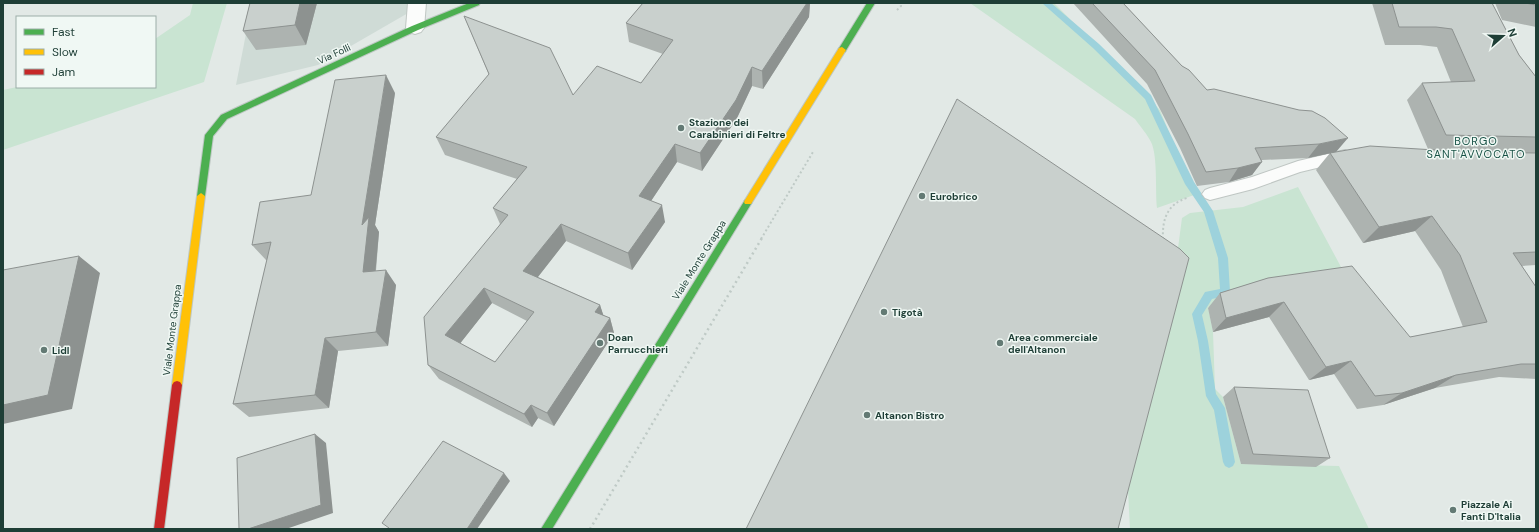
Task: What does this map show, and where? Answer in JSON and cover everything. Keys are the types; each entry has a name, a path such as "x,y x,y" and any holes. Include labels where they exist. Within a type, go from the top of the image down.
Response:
{"street":[{"path":"415,28 417,3"},
{"name":"Via Folli","path":"209,135 224,116 415,28 476,3"},
{"name":"Viale Monte Grappa","path":"546,529 871,3"},
{"name":"Viale Monte Grappa","path":"159,529 209,135"}],"lane":[{"path":"1210,194 1253,183 1298,167 1358,155 1348,152 1336,142"}],"path":[{"path":"892,17 896,10 902,6 900,3"},
{"path":"590,529 813,151"},
{"path":"1164,246 1162,231 1164,216 1177,200"}],"shaded area":[{"path":"252,3 416,3 415,9 318,65 236,85"}],"green space":[{"path":"193,3 227,3 204,82 3,150 3,90 16,87 156,88 156,38 190,15"},
{"path":"970,3 1054,3 1160,110 1190,184 1197,194 1157,208 1155,156 1148,136 1135,119"},
{"path":"1298,187 1348,280 1208,307 1213,332 1215,389 1223,397 1241,464 1339,466 1369,529 1130,529 1128,490 1145,387 1174,278 1182,218 1190,213 1243,207"}],"building":[{"path":"250,3 300,3 295,25 243,31"},
{"path":"643,3 807,3 762,71 752,67 736,100 700,153 675,144 639,196 662,205 628,253 561,224 523,271 600,305 595,312 610,318 547,413 531,405 524,414 428,365 424,317 508,215 493,208 527,167 436,137 489,74 464,16 550,48 573,95 597,66 641,83 673,40 626,23","holes":["484,288 534,312 495,362 445,335"]},
{"path":"1092,3 1123,3 1182,66 1189,70 1207,90 1214,89 1299,110 1312,111 1325,118 1348,138 1319,144 1255,148 1262,162 1238,168 1206,172 1155,70"},
{"path":"1392,3 1492,3 1519,55 1536,77 1536,137 1446,135 1422,83 1475,81 1452,29 1436,27 1399,27"},
{"path":"1525,3 1536,3 1536,5"},
{"path":"386,75 362,225 369,217 363,272 386,270 376,332 325,338 315,395 233,404 271,242 252,245 260,202 311,195 335,80"},
{"name":"Area commerciale dell'Altanon","path":"957,99 1180,249 1189,258 1118,529 746,529"},
{"path":"1370,146 1468,152 1536,153 1536,252 1513,253 1536,287 1536,364 1521,364 1456,375 1402,393 1375,396 1351,361 1326,367 1284,302 1226,318 1220,293 1268,278 1352,266 1410,337 1487,322 1460,255 1432,216 1379,227 1330,153"},
{"path":"79,256 48,395 3,405 3,270"},
{"path":"1234,387 1308,390 1330,458 1253,454"},
{"path":"315,434 321,505 248,529 239,529 237,458"},
{"path":"443,441 504,473 467,529 388,529 389,528 382,523"}],"waterway":[{"path":"1046,3 1096,46 1148,97 1190,184 1208,211 1223,258 1225,292 1209,295 1197,314 1203,341 1211,396 1219,408 1229,462"}],"traffic: fast":[{"path":"201,196 209,135 224,117 415,28 476,3"},
{"path":"842,50 871,3"},
{"path":"546,529 748,202"}],"traffic: slow":[{"path":"748,202 842,50"},
{"path":"177,385 201,196"}],"traffic: jam":[{"path":"159,529 177,385"}],"place":[{"name":"Stazione dei Carabinieri di Feltre","path":"681,128"},
{"name":"Eurobrico","path":"922,196"},
{"name":"Tigotà","path":"884,312"},
{"name":"Doan Parrucchieri","path":"600,343"},
{"name":"Area commerciale dell'Altanon","path":"1000,343"},
{"name":"Lidl","path":"44,350"},
{"name":"Altanon Bistro","path":"867,415"},
{"name":"Piazzale Ai Fanti D'Italia","path":"1453,510"}],"district":[{"name":"BORGO SANT'AVVOCATO","path":"1476,147"}]}
